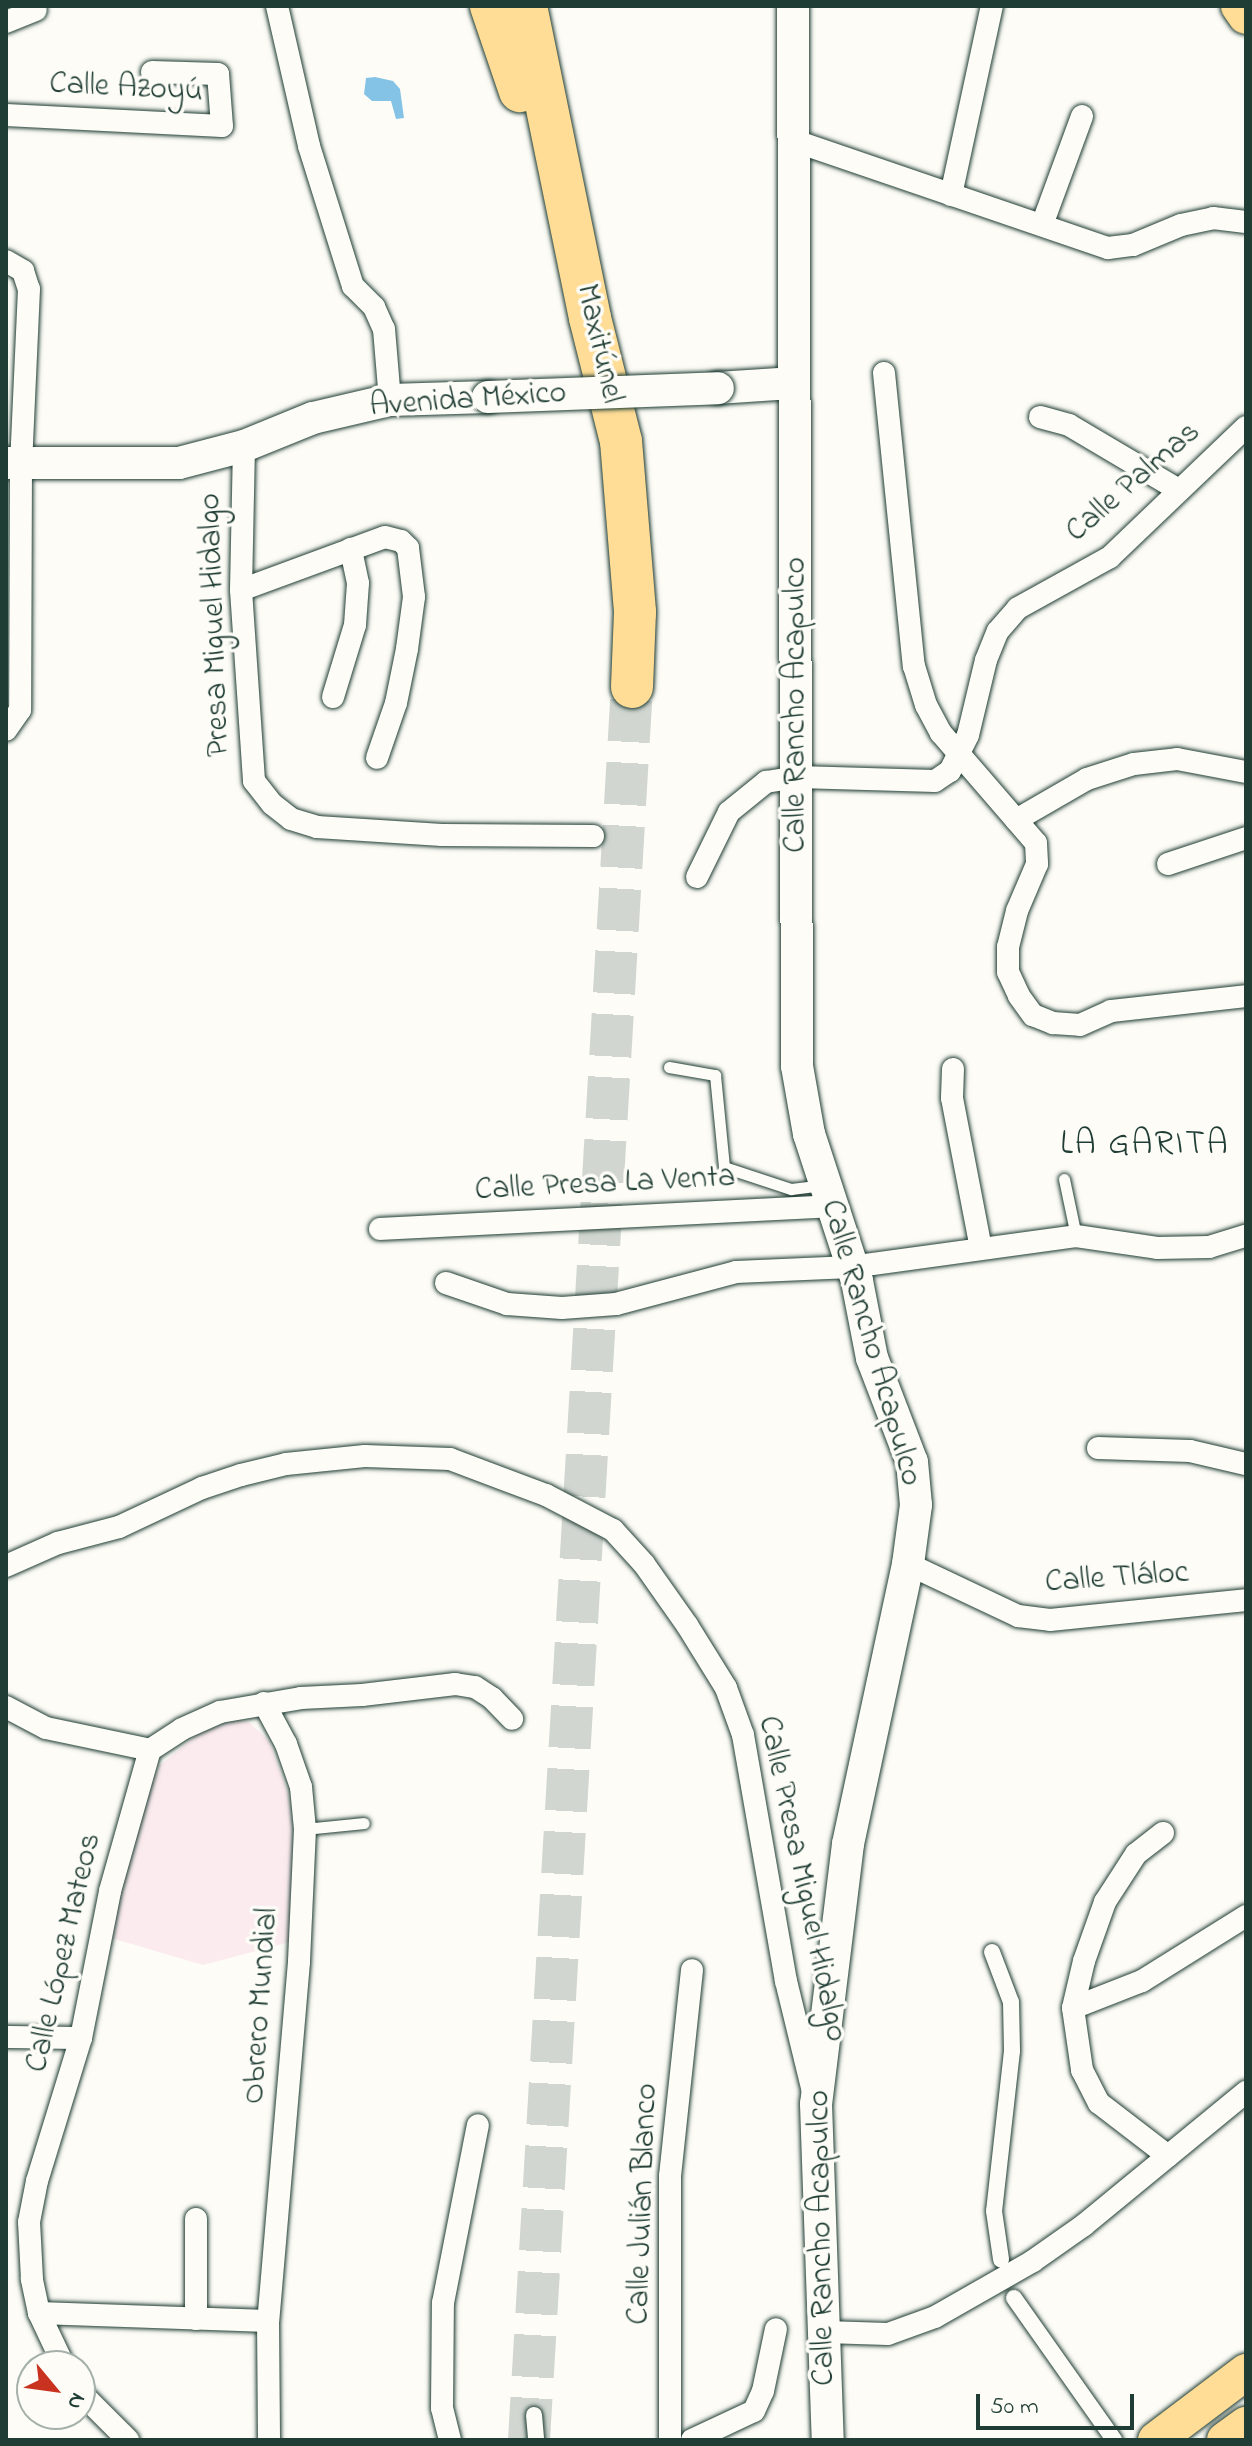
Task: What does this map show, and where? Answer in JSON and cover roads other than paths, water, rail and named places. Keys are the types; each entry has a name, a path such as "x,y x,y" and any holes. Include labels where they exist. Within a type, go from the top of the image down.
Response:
{"highway":[{"path":"491,6 590,318"},
{"path":"503,6 510,60"},
{"name":"Maxitúnel","path":"526,6 590,318 621,441 635,612 632,687"}],"main road":[{"name":"Calle Rancho Acapulco","path":"793,6 797,1066 809,1134 851,1267 872,1358 912,1462 916,1505 908,1564 848,1844 816,2104 828,2440"},
{"path":"1239,6 1246,16"},
{"name":"Avenida México","path":"13,462 179,463 244,446 313,418 390,400 794,383"},
{"path":"1156,2440 1246,2372"},
{"path":"1225,2440 1246,2425"}],"street":[{"path":"277,6 309,146 353,286 374,307 384,329 390,400"},
{"path":"951,195 992,6"},
{"path":"6,22 36,10"},
{"name":"Calle Azoyú","path":"6,115 222,126 218,74 152,72"},
{"path":"1042,225 1082,116"},
{"path":"792,140 1108,248 1133,245 1181,225 1213,218 1246,222"},
{"path":"6,261 23,271 29,289 13,462 20,710 6,730"},
{"path":"884,373 914,666 926,705 941,733 1036,843 1037,864 1017,911 1008,947 1008,972 1033,1015 1053,1023 1080,1025 1111,1011 1246,996"},
{"path":"1040,417 1069,425 1179,490"},
{"name":"Calle Palmas","path":"697,877 729,812 766,782 798,777 935,781 950,771 960,754 986,660 998,631 1018,608 1110,557 1246,427"},
{"name":"Presa Miguel Hidalgo","path":"244,446 241,590 254,781 272,804 291,819 317,827 427,834 593,836"},
{"path":"241,590 385,537 401,541 408,548 414,597 396,703 377,758"},
{"path":"333,697 355,625 358,583 351,549"},
{"path":"1016,820 1087,779 1134,764 1177,759 1246,772"},
{"path":"1168,864 1246,838"},
{"path":"953,1069 952,1098 981,1248"},
{"name":"Calle Presa La Venta","path":"380,1229 829,1196"},
{"path":"446,1283 507,1304 562,1308 616,1304 736,1272 851,1267 1076,1236 1157,1248 1209,1247 1246,1236"},
{"path":"1098,1448 1190,1451 1246,1464"},
{"name":"Calle Presa Miguel Hidalgo","path":"6,1566 58,1543 119,1527 202,1488 241,1475 286,1464 365,1456 450,1459 546,1495 613,1530 644,1564 702,1650 726,1688 743,1735 786,1981 816,2104"},
{"name":"Calle Tláloc","path":"908,1564 974,1592 1018,1616 1050,1620 1246,1600"},
{"path":"6,1707 46,1728 150,1750 182,1729 220,1712 264,1703 455,1684 475,1687 492,1698 512,1719"},
{"name":"Obrero Mundial","path":"264,1703 286,1744 301,1787 305,1829 299,1962 268,2321 269,2440"},
{"name":"Calle López Mateos","path":"56,2350 39,2313 32,2279 29,2222 37,2181 81,2038 110,1891 150,1750"},
{"path":"1163,1833 1136,1854 1105,1902 1084,1961 1073,2008 1082,2070 1099,2103 1168,2156"},
{"path":"1073,2008 1142,1981 1246,1916"},
{"path":"992,1952 1011,2002 1012,2051 994,2211 1001,2259"},
{"name":"Calle Julián Blanco","path":"670,2440 670,2176 692,1970"},
{"path":"6,2037 81,2038"},
{"path":"825,2332 888,2334 935,2317 1033,2261 1084,2225 1246,2092"},
{"path":"450,2440 442,2408 443,2303 478,2125"},
{"path":"196,2219 196,2319"},
{"path":"1014,2298 1114,2440"},
{"path":"39,2313 268,2321"},
{"path":"692,2440 754,2411 763,2391 776,2329"},
{"path":"96,2408 128,2440"},
{"path":"534,2415 536,2440"}],"lane":[{"path":"669,1067 715,1075 724,1167 791,1189 829,1196"},
{"path":"1064,1179 1076,1236"},
{"path":"305,1829 364,1823"}],"water":[{"path":"366,78 393,81 400,89 404,118 396,119 391,101 372,101 364,94"}],"tunnel":[{"path":"529,2440 632,687"}],"district":[{"name":"LA GARITA","path":"1145,1146"}]}
